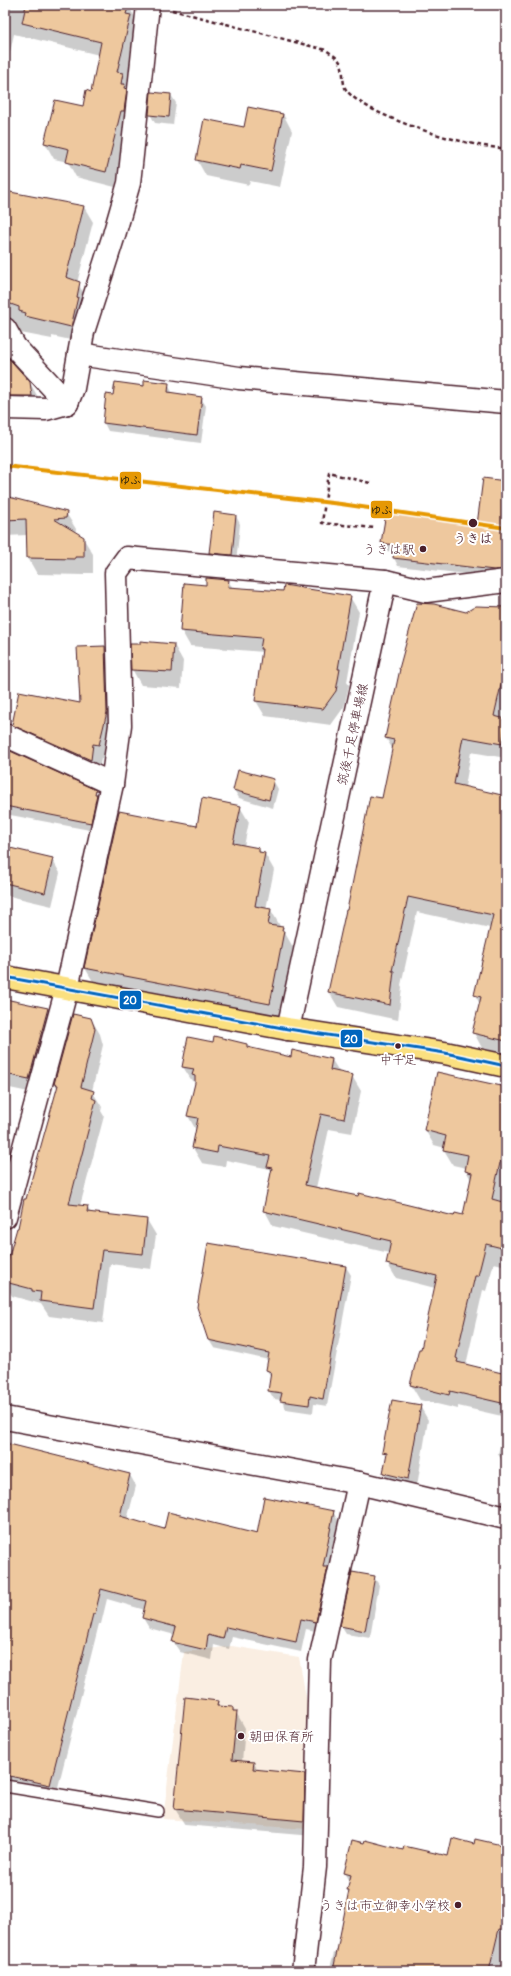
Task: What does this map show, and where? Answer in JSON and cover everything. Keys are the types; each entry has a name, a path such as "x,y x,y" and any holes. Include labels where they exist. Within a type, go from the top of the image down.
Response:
{"highway":[{"path":"5,977 288,1029 445,1053 506,1066"}],"street":[{"path":"67,403 73,388 83,332 129,183 159,7"},
{"path":"5,329 15,347 50,388 67,403"},
{"path":"79,354 239,378 506,402"},
{"path":"5,408 46,409 67,403"},
{"path":"5,1217 67,988 112,784 120,725 116,574 127,558 385,581 426,591 506,581"},
{"name":"筑後千足停車場線","path":"288,1029 385,581"},
{"path":"5,735 112,784"},
{"path":"5,1418 359,1483 506,1518"},
{"path":"303,1971 315,1867 320,1660 359,1483"}],"lane":[{"path":"5,1786 158,1811"}],"path":[{"path":"159,7 326,50 340,62 345,90 361,104 407,124 457,140 492,148 506,148"},
{"path":"370,483 329,472 322,523 375,528"}],"shaded area":[{"name":"朝田保育所","path":"232,1646 299,1657 309,1715 307,1829 163,1819 184,1652"}],"building":[{"path":"26,5 129,5 126,14 131,15 117,72 123,73 121,84 125,84 124,88 127,89 124,111 121,111 106,172 66,162 69,149 44,143 55,100 83,106 86,90 91,92 101,42 22,23"},
{"path":"151,92 171,94 169,117 149,115"},
{"path":"248,107 283,114 271,171 241,165 240,169 196,160 204,119 244,127"},
{"path":"5,191 84,206 66,277 80,282 71,327 25,316 26,313 19,311 19,307 5,302"},
{"path":"5,354 30,382 32,396 6,396"},
{"path":"144,380 169,383 168,392 202,397 197,435 103,423 106,394 113,395 115,382 144,386"},
{"path":"483,478 506,481 506,569 494,570 393,558 394,545 381,543 386,513 477,525"},
{"path":"5,496 67,512 66,518 54,519 84,537 84,557 75,557 75,559 27,558 26,519 5,520"},
{"path":"214,512 236,515 232,555 209,553"},
{"path":"206,578 229,580 228,587 283,591 284,585 351,596 338,669 340,669 336,691 323,709 255,701 262,649 260,649 262,638 180,631 184,583 206,585"},
{"path":"417,603 434,604 466,612 476,606 506,607 506,663 494,716 506,719 502,744 463,737 454,784 506,796 506,1041 472,1033 481,997 474,995 493,915 408,897 392,971 394,971 390,1005 328,992 347,910 370,796 382,798 394,740 385,738 399,669"},
{"path":"140,641 174,644 172,672 131,670 130,644 140,644"},
{"path":"105,646 107,712 99,745 93,744 91,760 12,725 19,691 80,703 77,647"},
{"path":"8,750 96,790 95,794 97,794 91,823 5,806 5,751"},
{"path":"238,770 274,779 269,800 233,790"},
{"path":"202,798 241,806 233,843 259,848 259,852 265,853 255,906 271,909 268,925 283,927 282,931 284,931 270,1004 84,968 119,811 197,826"},
{"path":"10,848 53,858 45,893 5,883 5,869"},
{"path":"5,999 48,1008 29,1079 5,1074"},
{"path":"73,1014 91,1018 95,1029 81,1087 94,1091 92,1098 96,1100 69,1204 88,1206 87,1212 147,1219 143,1254 102,1250 94,1308 40,1301 41,1292 32,1291 32,1289 5,1282 5,1270 18,1228 24,1199 26,1199 58,1085 54,1084"},
{"path":"214,1036 247,1044 247,1047 291,1057 292,1050 332,1059 330,1070 353,1075 344,1119 321,1114 305,1185 358,1196 359,1193 454,1216 455,1213 463,1215 472,1173 465,1171 468,1155 443,1150 446,1136 424,1130 437,1072 506,1087 506,1155 502,1154 492,1199 506,1203 506,1249 486,1244 478,1276 475,1276 456,1358 458,1359 457,1362 506,1374 506,1404 450,1391 449,1395 410,1385 419,1349 421,1349 437,1276 386,1264 391,1241 263,1211 272,1168 267,1167 270,1156 218,1146 217,1153 192,1148 198,1118 187,1116 195,1083 195,1076 192,1075 194,1069 182,1067 188,1037 213,1042"},
{"path":"208,1243 346,1266 323,1399 310,1396 309,1405 280,1401 282,1393 268,1391 271,1372 266,1370 269,1353 208,1340 197,1307"},
{"path":"392,1400 421,1405 408,1479 383,1473 387,1453 382,1452"},
{"path":"5,1443 130,1474 120,1516 164,1529 168,1512 257,1534 264,1497 334,1511 323,1567 328,1567 316,1622 301,1619 296,1642 226,1627 223,1639 208,1635 206,1650 172,1642 176,1627 142,1618 146,1601 101,1589 95,1614 93,1614 50,1785 5,1775"},
{"path":"352,1572 375,1576 365,1631 340,1626"},
{"path":"185,1697 218,1701 217,1706 233,1707 233,1711 237,1711 232,1760 254,1762 253,1769 305,1774 304,1821 174,1809"},
{"name":"うきは市立御幸小学校","path":"452,1838 474,1844 475,1839 506,1846 506,1930 499,1929 489,1971 333,1971 349,1890 347,1890 351,1875 344,1873 352,1840 364,1843 365,1840 403,1850 404,1846 448,1856"}],"transit line":[{"name":"ゆふ","path":"5,466 341,504 506,528"},
{"name":"20","path":"5,977 288,1029 445,1053 506,1066"}],"place":[{"name":"うきは","path":"473,523"},
{"name":"うきは駅","path":"423,549"},
{"name":"中千足","path":"398,1046"},
{"name":"朝田保育所","path":"241,1736"},
{"name":"うきは市立御幸小学校","path":"458,1905"}]}
